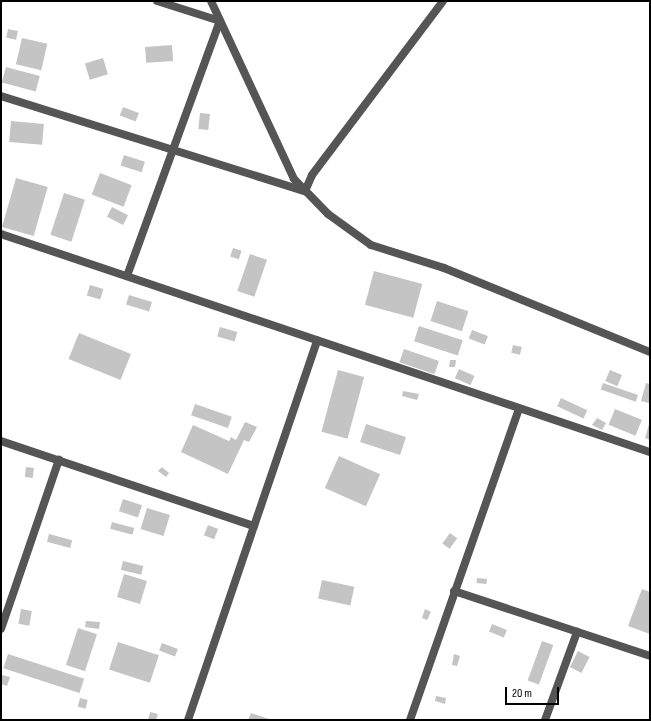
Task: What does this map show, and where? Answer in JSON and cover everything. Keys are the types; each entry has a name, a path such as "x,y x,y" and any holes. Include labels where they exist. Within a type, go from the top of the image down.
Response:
{"street":[{"path":"157,1 220,21"},
{"path":"211,1 294,179 328,214 371,245 444,268 650,352"},
{"path":"305,191 312,175 443,1"},
{"path":"127,276 220,21"},
{"path":"1,96 305,191"},
{"path":"1,234 650,452"},
{"path":"188,720 317,340"},
{"path":"410,720 519,408"},
{"path":"1,441 254,526"},
{"path":"1,629 59,460"},
{"path":"454,591 650,656"},
{"path":"544,720 577,632"}],"building":[{"path":"8,29 18,31 16,40 6,38"},
{"path":"22,38 47,44 41,70 16,64"},
{"path":"172,45 173,61 146,63 145,47"},
{"path":"103,58 108,74 90,80 85,64"},
{"path":"6,67 40,76 36,92 2,82"},
{"path":"123,107 139,113 136,121 120,115"},
{"path":"200,113 210,114 208,130 198,129"},
{"path":"11,121 44,124 42,145 9,142"},
{"path":"124,155 145,162 142,172 121,165"},
{"path":"100,173 132,185 123,207 92,194"},
{"path":"16,178 48,187 34,236 2,227"},
{"path":"64,193 85,200 71,242 50,235"},
{"path":"112,207 128,215 123,225 107,217"},
{"path":"233,248 242,251 239,259 230,257"},
{"path":"250,254 267,260 254,297 237,291"},
{"path":"374,271 422,284 413,318 365,305"},
{"path":"90,285 103,289 100,300 87,296"},
{"path":"129,295 152,302 149,312 126,305"},
{"path":"437,301 468,311 462,331 431,321"},
{"path":"419,326 463,340 458,355 414,341"},
{"path":"220,327 237,332 235,342 217,337"},
{"path":"472,330 488,336 485,344 469,338"},
{"path":"79,333 131,354 120,380 69,359"},
{"path":"513,345 522,347 520,355 511,353"},
{"path":"404,349 439,361 434,374 399,362"},
{"path":"450,360 456,360 455,367 449,367"},
{"path":"459,369 475,376 470,385 455,378"},
{"path":"338,370 364,377 348,439 321,432"},
{"path":"610,370 622,375 617,386 605,381"},
{"path":"603,383 638,395 636,402 601,390"},
{"path":"646,383 650,384 649,403 641,401"},
{"path":"403,391 419,394 417,400 402,396"},
{"path":"561,398 587,410 583,418 557,406"},
{"path":"195,404 232,417 228,428 191,415"},
{"path":"615,409 642,420 636,436 609,425"},
{"path":"597,418 606,423 602,430 592,425"},
{"path":"650,421 650,440 645,438"},
{"path":"245,422 257,427 249,442 244,440 228,474 181,452 193,425 229,441 231,437 236,440"},
{"path":"366,424 406,437 400,455 360,442"},
{"path":"339,456 380,474 366,506 325,488"},
{"path":"26,467 34,468 33,478 25,477"},
{"path":"162,467 169,473 166,477 158,471"},
{"path":"123,499 142,505 138,518 119,511"},
{"path":"147,508 170,515 164,536 141,529"},
{"path":"112,522 134,528 132,535 110,529"},
{"path":"208,525 218,529 214,539 204,535"},
{"path":"450,533 457,538 450,549 442,544"},
{"path":"49,534 72,540 70,548 47,542"},
{"path":"123,561 143,566 141,575 121,570"},
{"path":"124,574 147,581 140,604 117,597"},
{"path":"477,578 487,579 486,584 476,583"},
{"path":"322,580 354,587 350,605 318,599"},
{"path":"642,589 650,592 650,634 628,626"},
{"path":"21,609 32,611 29,626 18,624"},
{"path":"425,609 431,612 427,620 422,618"},
{"path":"86,621 100,622 99,629 85,627"},
{"path":"492,624 507,630 504,637 489,631"},
{"path":"78,628 97,634 85,671 66,665"},
{"path":"542,641 553,645 539,685 528,680"},
{"path":"118,642 159,655 150,683 109,670"},
{"path":"162,643 178,649 175,657 159,650"},
{"path":"578,651 590,657 581,673 570,667"},
{"path":"8,654 84,679 79,693 3,668"},
{"path":"454,654 460,656 457,666 452,665"},
{"path":"2,675 10,677 7,686 1,684"},
{"path":"436,696 446,698 445,704 435,701"},
{"path":"80,698 88,700 86,709 78,707"},
{"path":"150,712 158,714 156,720 148,720"},
{"path":"251,713 272,720 248,720"}]}
